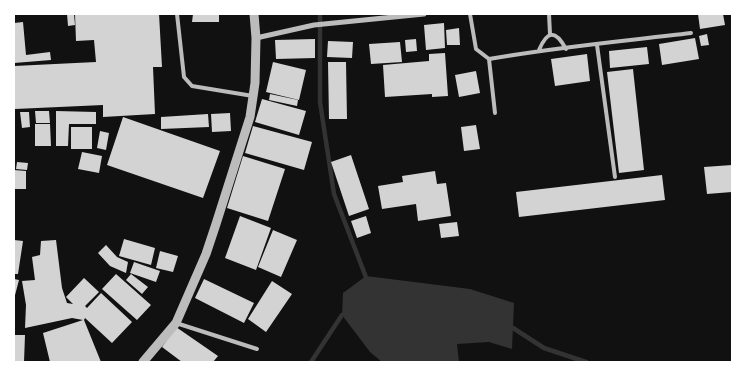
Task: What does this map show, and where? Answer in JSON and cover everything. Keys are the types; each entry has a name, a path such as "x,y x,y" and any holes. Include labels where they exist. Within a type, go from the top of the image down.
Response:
{"street":[{"path":"143,362 176,323 206,254 250,116 255,83 256,38 254,14"},
{"path":"256,38 314,25 366,17 424,14"}],"lane":[{"path":"177,14 184,77 192,86 253,96"},
{"path":"470,14 476,49 489,59 495,113"},
{"path":"549,14 550,34"},
{"path":"489,59 538,50 566,49 691,33"},
{"path":"538,50 546,36 550,34"},
{"path":"550,34 555,35 561,40 566,49"},
{"path":"597,44 615,177"},
{"path":"176,323 257,349"}],"shaded area":[{"path":"366,276 470,289 514,303 512,349 489,342 457,344 459,362 382,362 370,352 342,315 343,293"}],"building":[{"path":"67,14 74,14 75,25 68,26"},
{"path":"75,14 159,14 162,67 153,67 155,114 103,117 103,105 15,109 14,66 96,62 94,40 76,41"},
{"path":"193,14 219,14 219,22 192,22"},
{"path":"698,14 723,14 725,25 700,29"},
{"path":"23,22 26,55 50,52 51,60 14,63 14,23"},
{"path":"444,23 445,48 426,50 424,25"},
{"path":"459,28 460,45 447,45 446,30"},
{"path":"707,34 709,45 701,46 699,36"},
{"path":"695,38 699,59 662,65 659,44"},
{"path":"315,39 315,58 276,59 275,40"},
{"path":"416,39 417,51 406,52 405,40"},
{"path":"328,41 353,42 352,58 327,57"},
{"path":"400,42 402,62 371,64 369,44"},
{"path":"647,47 649,64 610,68 609,51"},
{"path":"445,53 448,96 432,97 432,94 385,97 383,65 429,61 429,54"},
{"path":"587,54 590,81 555,86 551,59"},
{"path":"273,62 306,70 299,100 266,92"},
{"path":"328,62 346,62 347,119 329,119"},
{"path":"633,69 644,170 619,173 607,72"},
{"path":"476,71 480,93 459,97 455,75"},
{"path":"270,94 298,100 297,106 269,100"},
{"path":"262,99 306,111 299,135 255,122"},
{"path":"35,111 49,111 50,123 36,123"},
{"path":"56,111 96,112 96,124 69,124 68,146 56,146"},
{"path":"20,112 29,112 30,127 22,128"},
{"path":"230,113 231,131 212,132 211,114"},
{"path":"208,114 209,127 161,129 161,117"},
{"path":"123,117 220,151 203,198 107,165"},
{"path":"35,124 50,124 51,146 35,146"},
{"path":"476,125 480,149 464,151 461,127"},
{"path":"253,126 312,142 304,170 245,153"},
{"path":"71,127 92,127 92,149 71,149"},
{"path":"100,131 109,133 106,150 97,148"},
{"path":"82,152 102,156 99,173 78,169"},
{"path":"351,155 369,209 349,216 331,162"},
{"path":"243,156 285,169 268,221 227,208"},
{"path":"17,162 28,163 27,170 16,169"},
{"path":"732,165 732,192 707,194 704,167"},
{"path":"14,170 26,171 26,189 14,189"},
{"path":"435,171 437,184 446,183 451,216 418,221 416,204 382,209 378,186 403,182 402,176"},
{"path":"662,175 665,200 519,217 516,192"},
{"path":"240,216 271,228 256,270 225,258"},
{"path":"366,216 371,233 357,238 351,221"},
{"path":"457,222 459,236 441,238 439,224"},
{"path":"273,230 297,240 281,277 258,267"},
{"path":"124,239 155,248 151,265 119,256"},
{"path":"14,240 23,241 18,274 14,274"},
{"path":"56,240 62,288 67,303 73,304 66,297 84,278 99,292 85,306 87,308 101,293 132,322 112,343 85,318 84,320 101,362 50,362 43,333 83,320 72,318 25,328 26,305 22,281 35,280 32,257 40,255 41,241"},
{"path":"106,245 117,257 128,262 126,273 110,266 98,253"},
{"path":"160,251 178,256 173,272 156,268"},
{"path":"134,262 160,271 156,282 130,273"},
{"path":"116,274 151,305 137,320 102,289"},
{"path":"131,274 148,287 142,294 126,280"},
{"path":"14,279 19,280 14,299"},
{"path":"204,279 254,303 244,323 195,298"},
{"path":"272,281 292,294 266,332 248,319"},
{"path":"176,327 218,356 213,362 182,362 162,347"},
{"path":"14,335 25,335 24,362 14,362"}],"waterway":[{"path":"320,14 320,102 334,194 367,280"},
{"path":"311,362 342,315 347,313"},
{"path":"507,326 544,348 586,362"}]}
